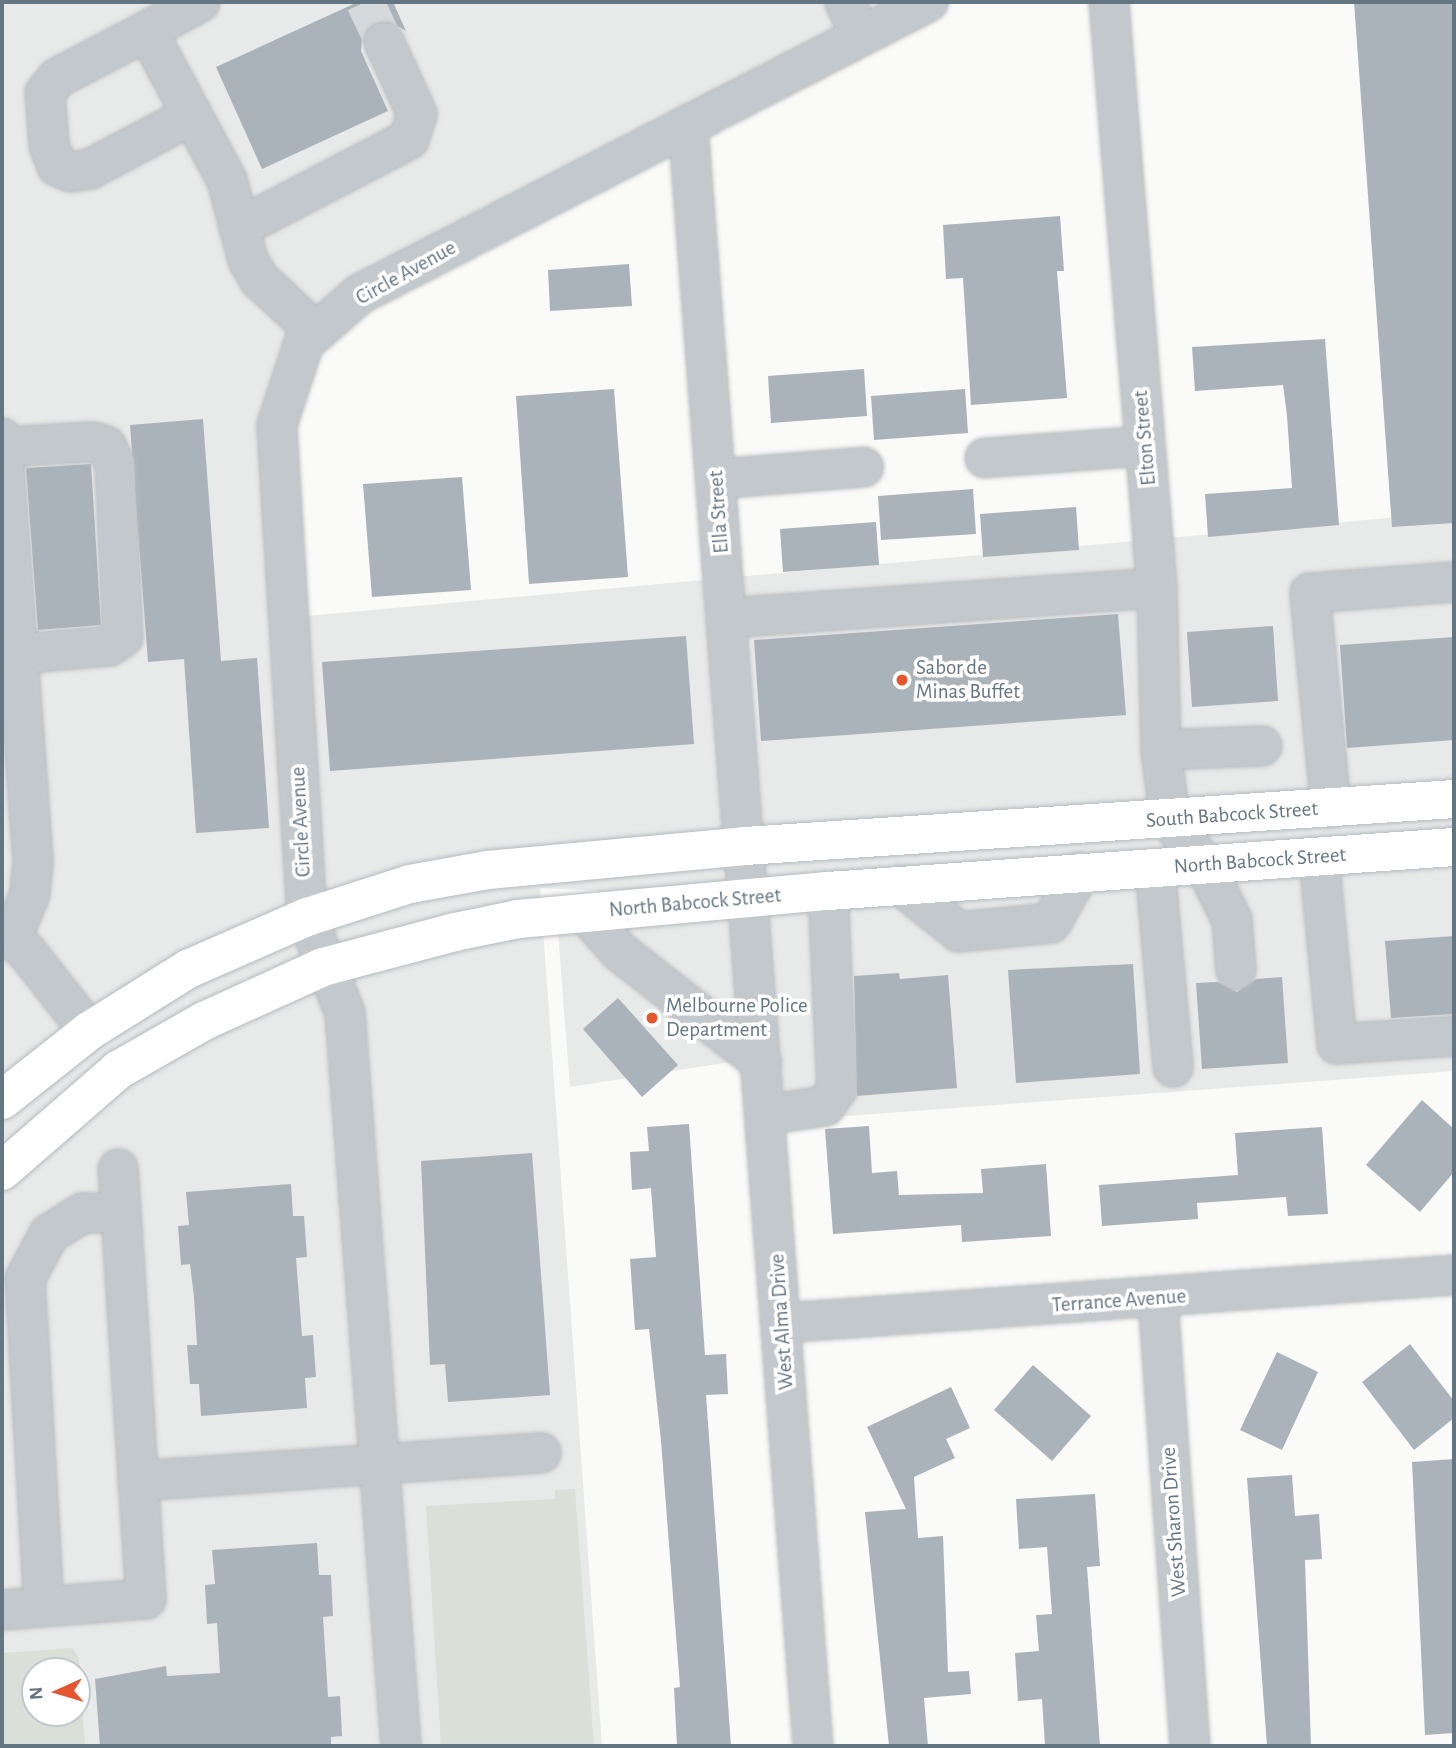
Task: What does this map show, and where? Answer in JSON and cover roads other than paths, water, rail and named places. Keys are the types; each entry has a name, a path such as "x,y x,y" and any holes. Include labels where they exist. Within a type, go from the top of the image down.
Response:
{"main road":[{"name":"South Babcock Street","path":"745,846 1009,831 1454,799"},
{"path":"2,1100 89,1031 188,969 307,918 410,884 488,870 745,846"},
{"name":"North Babcock Street","path":"2,1171 118,1070 204,1021 323,967 518,919 828,891 1454,848"}],"street":[{"path":"192,115 90,169 71,172 57,166 49,145 45,93 57,78 200,2"},
{"name":"Circle Avenue","path":"401,1746 345,1013 323,967 307,918 277,425 304,343 360,294 688,125 852,18 928,2"},
{"name":"Elton Street","path":"1109,2 1157,588 1161,750 1170,820"},
{"path":"147,31 227,180 239,228 259,279 316,332"},
{"path":"239,228 409,139 417,114 384,42"},
{"name":"Ella Street","path":"688,125 749,898"},
{"path":"2,438 33,863 30,894 6,935 89,1031"},
{"path":"2,447 93,442 106,446 115,464 122,637 109,646 18,654"},
{"path":"985,458 1145,446"},
{"path":"716,479 864,467"},
{"path":"1331,808 1310,593 1454,582"},
{"path":"727,618 1157,588"},
{"path":"1161,750 1262,747"},
{"path":"1170,820 1204,864 1232,920 1236,970"},
{"path":"1319,857 1337,1044 1454,1036"},
{"path":"1155,868 1173,1067"},
{"path":"900,886 959,932 1051,923 1080,872"},
{"path":"766,1115 825,1106 837,1089 828,891"},
{"name":"West Alma Drive","path":"749,898 813,1746"},
{"path":"585,913 620,952 762,1063"},
{"path":"2,1610 146,1599 118,1169"},
{"path":"44,1607 24,1279 49,1234 83,1213 121,1213"},
{"name":"Terrance Avenue","path":"783,1323 1454,1275"},
{"name":"West Sharon Drive","path":"1157,1298 1190,1746"},
{"path":"138,1481 541,1453"}],"tunnel":[{"path":"365,2 384,42"}],"place":[{"name":"Sabor de Minas Buffet","path":"902,680"},
{"name":"Melbourne Police Department","path":"652,1018"}]}
